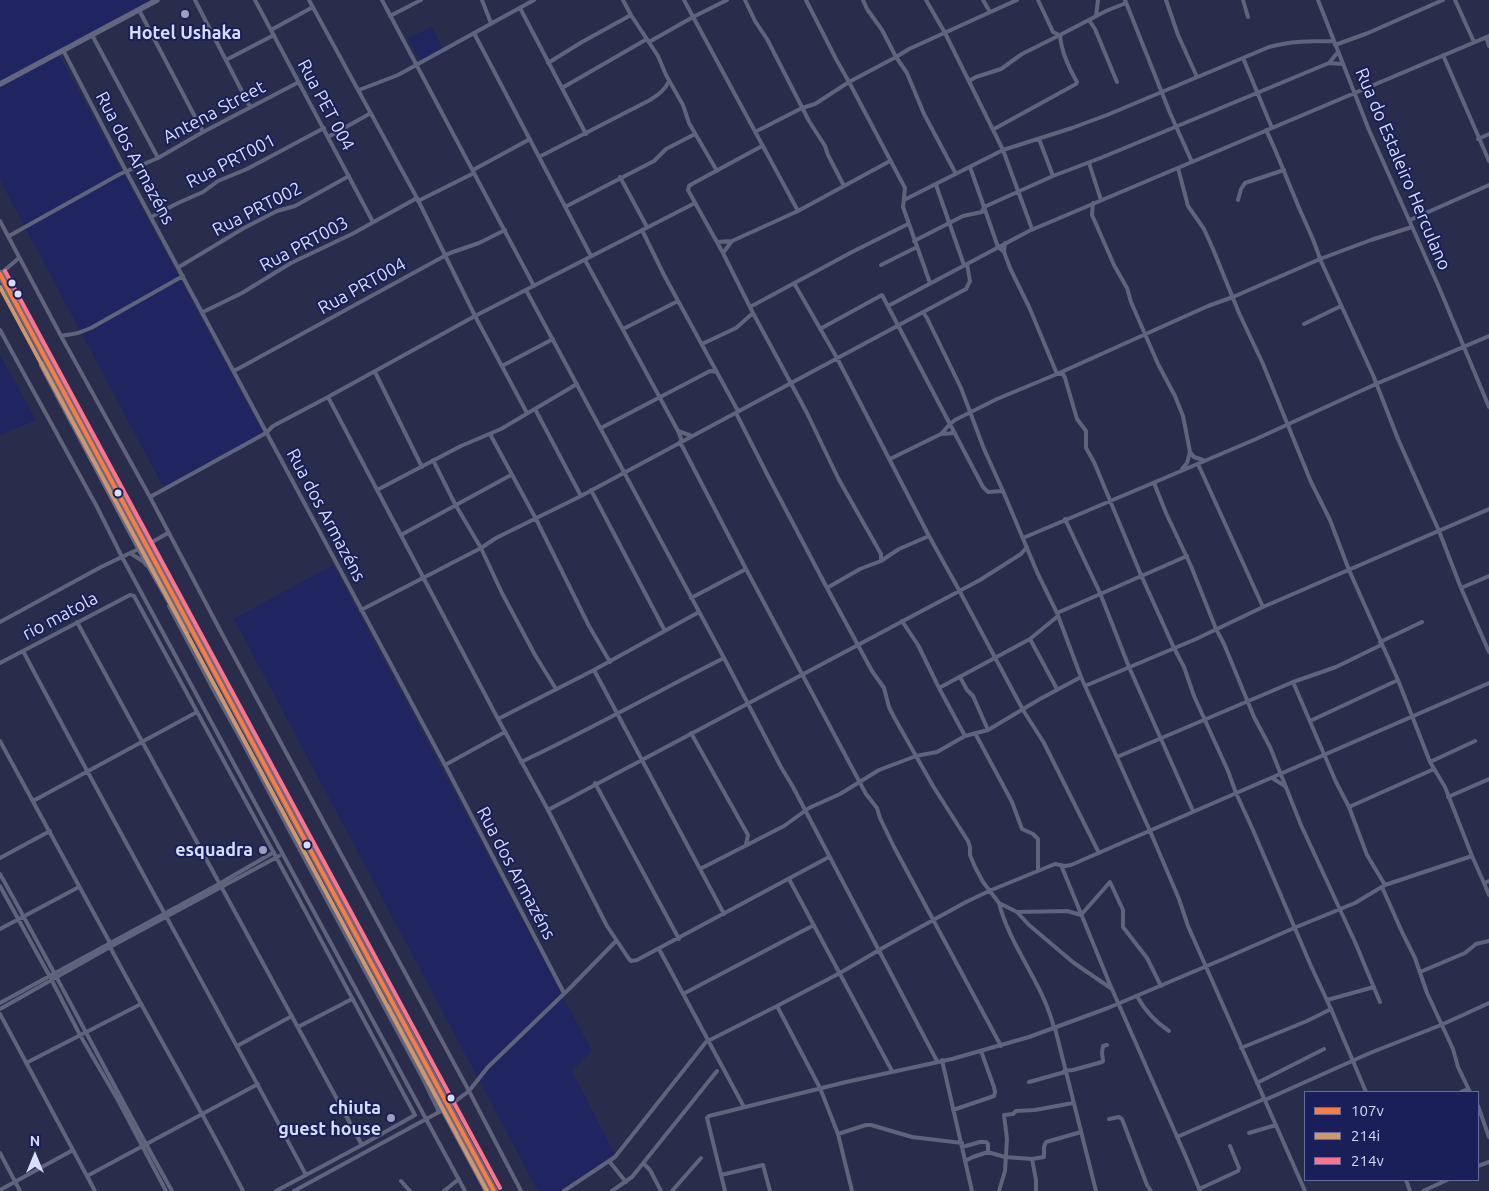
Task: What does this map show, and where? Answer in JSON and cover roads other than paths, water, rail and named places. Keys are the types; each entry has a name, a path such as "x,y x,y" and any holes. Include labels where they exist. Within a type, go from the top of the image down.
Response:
{"highway":[{"path":"0,274 488,1191"},
{"path":"0,284 144,547"},
{"path":"444,1109 494,1191"}],"street":[{"path":"0,84 157,0"},
{"path":"195,0 250,107"},
{"name":"Rua PET 004","path":"256,0 373,222"},
{"path":"309,0 418,200 475,316 527,413"},
{"path":"382,0 534,286"},
{"path":"390,16 421,0"},
{"path":"482,0 491,23"},
{"path":"359,90 388,80 534,0"},
{"path":"623,0 658,56 669,81 680,99 689,123 716,171"},
{"path":"684,0 798,211"},
{"path":"562,88 727,0"},
{"path":"745,0 809,121 825,146 844,186"},
{"path":"806,0 905,188 903,207 930,283"},
{"path":"863,0 907,73 924,114 956,174"},
{"path":"926,0 945,33 994,130 1032,229"},
{"path":"983,0 990,12"},
{"path":"755,132 818,102 909,49 1017,0"},
{"path":"994,130 1077,82 1067,62 1058,36 1053,32 1038,0"},
{"path":"1096,16 1098,0"},
{"path":"1166,0 1178,35 1197,77"},
{"path":"1243,0 1248,17"},
{"name":"Rua do Estaleiro Herculano","path":"1318,0 1354,93 1489,407"},
{"path":"904,200 1003,150 1107,115 1279,44 1316,41 1334,43 1368,33 1443,0"},
{"path":"1455,0 1474,42"},
{"path":"969,81 1001,69 1027,51 1125,1 1161,92 1192,162"},
{"path":"271,30 313,7"},
{"path":"520,8 586,134"},
{"path":"139,10 203,132"},
{"path":"548,63 631,15"},
{"path":"1089,20 1095,29 1117,82"},
{"path":"1051,40 1053,32"},
{"path":"474,33 592,256"},
{"path":"92,35 158,158"},
{"path":"226,60 274,35"},
{"path":"888,306 1032,229 1487,36 1489,46"},
{"name":"Rua dos Armazéns","path":"63,50 564,993"},
{"path":"1329,63 1338,52"},
{"path":"1442,55 1489,161"},
{"path":"1242,58 1272,128"},
{"path":"914,241 963,216 982,212 984,207 1052,176 1089,163 1329,63 1343,64"},
{"path":"666,88 669,81"},
{"name":"Antena Street","path":"9,236 126,171 158,158 203,132 299,82"},
{"path":"539,158 650,100 666,88 673,86"},
{"path":"328,137 371,113"},
{"name":"Rua PRT001","path":"151,217 324,128"},
{"path":"1266,130 1294,198 1313,236 1320,259 1376,384 1489,652"},
{"path":"565,207 654,161 666,149 695,134"},
{"path":"1478,138 1489,134"},
{"name":"Rua PRT003","path":"203,312 242,293 291,263 418,200 530,139"},
{"path":"1039,139 1052,176"},
{"path":"999,141 1013,146"},
{"path":"762,146 692,184 688,188 689,193 723,253 750,308 818,434 838,478 881,554 881,561"},
{"path":"716,242 732,241 798,211 890,161"},
{"path":"1089,163 1101,200"},
{"path":"970,168 998,247 1004,252 1057,374"},
{"path":"1178,168 1188,206 1209,239 1311,482 1330,520 1349,570 1398,680 1430,762 1444,787 1489,895"},
{"path":"1238,200 1245,183 1284,170"},
{"name":"Rua PRT002","path":"178,267 249,226 277,212 295,206 348,176"},
{"path":"620,177 647,228"},
{"path":"361,610 481,548 496,538 581,496 968,287 970,281 966,264 936,185"},
{"path":"1410,220 1489,185"},
{"path":"150,497 266,433 273,426 475,316 695,203"},
{"path":"1092,215 1093,203"},
{"path":"1083,207 1092,215 1127,288 1131,302 1158,364 1181,411 1190,452 1187,463 1179,472"},
{"path":"0,221 150,497 521,1191"},
{"path":"750,308 852,252 908,224"},
{"path":"890,459 941,434 950,424 997,399 1320,259 1412,227"},
{"name":"Rua PRT004","path":"234,372 453,251 479,243 505,230"},
{"path":"642,230 678,302 718,372 768,476 826,588 872,671 884,688 892,712 916,756 968,841 970,855 975,867 989,891 1000,903 1017,912 1029,925 1074,963 1112,988"},
{"path":"723,253 732,241"},
{"path":"1004,252 1005,244"},
{"path":"881,265 917,247"},
{"path":"0,274 19,258"},
{"path":"585,260 678,431 681,442 746,569 860,782 877,808 894,847 1001,1046"},
{"path":"61,336 91,328 183,276"},
{"path":"794,283 837,358 929,536 960,590 1023,710 1044,743 1099,853"},
{"path":"526,290 793,787 878,951 939,1061 962,1145 972,1191"},
{"path":"820,329 881,295 883,296 985,490 991,493 1003,491"},
{"path":"624,330 678,302"},
{"path":"1304,324 1341,306"},
{"path":"927,318 930,308"},
{"path":"923,312 961,388 990,463 1057,615 1081,677 1150,831 1241,1048 1258,1082 1264,1100 1305,1191"},
{"path":"702,344 738,327 753,313"},
{"path":"0,330 465,1191"},
{"path":"1023,538 1198,464 1376,384 1489,336"},
{"path":"502,366 553,339"},
{"path":"710,371 712,364"},
{"path":"601,428 710,371 718,372"},
{"path":"374,372 422,467"},
{"path":"1057,374 1063,374 1065,378 1076,416 1086,431 1088,452 1094,462 1141,575 1184,666 1204,720 1228,771 1366,1091"},
{"path":"377,490 461,446 501,429 577,384"},
{"path":"328,397 498,720 548,810 607,926 631,961 637,960 679,939 830,857"},
{"path":"535,409 581,496"},
{"path":"678,431 692,436"},
{"path":"941,434 955,433"},
{"path":"490,434 536,518 589,626 610,662"},
{"path":"1190,452 1198,459 1205,460"},
{"path":"433,460 455,504 481,548 502,593 556,689"},
{"path":"1198,464 1263,607"},
{"path":"401,535 511,475"},
{"path":"1154,483 1254,717 1270,747 1285,786 1380,1002"},
{"path":"591,490 665,632"},
{"path":"1085,686 1489,509"},
{"path":"1065,519 1100,593 1129,667 1193,811"},
{"path":"0,622 168,533"},
{"path":"826,588 860,569 881,561 899,549 929,536"},
{"path":"548,810 595,783 980,580 1021,554 1027,548"},
{"path":"130,553 144,562 158,584 280,815 421,1075 444,1109"},
{"path":"881,554 887,557"},
{"path":"1021,554 1032,559"},
{"path":"940,688 1030,639 1057,615 1100,593 1186,556"},
{"path":"691,598 746,569"},
{"path":"1461,588 1489,576"},
{"name":"rio matola","path":"0,664 130,595 134,596 197,712"},
{"path":"498,720 610,662 699,612"},
{"path":"902,620 918,645 965,736"},
{"path":"77,622 362,1145"},
{"path":"1117,757 1293,682 1336,667 1422,622"},
{"path":"1030,639 1057,690"},
{"path":"23,651 86,771 306,1175"},
{"path":"521,762 724,658"},
{"path":"594,670 724,914"},
{"path":"960,677 966,690 973,696 988,730"},
{"path":"700,869 791,822 804,811 840,794 879,770 916,756 937,752 965,736 988,730 1081,677"},
{"path":"1310,721 1398,680"},
{"path":"1293,682 1349,807 1384,892 1415,958 1469,1091"},
{"path":"564,1191 615,1157 703,1044 709,1040 840,973 933,920 989,891 1055,864 1071,865 1489,683"},
{"path":"33,801 197,712 415,1115 276,1191"},
{"path":"444,765 505,732"},
{"path":"691,732 748,835 746,845"},
{"path":"976,733 1012,802 1022,829 1038,838 1038,870"},
{"path":"0,741 50,831 141,1004 203,1113 243,1191"},
{"path":"1430,762 1475,741"},
{"path":"1349,807 1434,769"},
{"path":"1271,778 1285,786"},
{"path":"1448,797 1489,779"},
{"path":"595,783 679,939"},
{"path":"0,858 50,831"},
{"path":"748,835 759,839"},
{"path":"0,1009 51,978 55,972 167,918 280,849"},
{"path":"0,1002 57,977 164,913 283,854"},
{"path":"725,1191 707,1118 709,1116 1001,1046 1054,1028 1118,1004 1355,903 1382,887 1472,856"},
{"path":"1061,865 1118,1004 1199,1190 1238,1171 1238,1166 1230,1146"},
{"path":"0,874 55,972 85,1032 172,1191"},
{"path":"789,879 892,1071"},
{"path":"1484,883 1489,881"},
{"path":"1082,915 1110,882 1123,910 1123,927 1147,958 1161,986"},
{"path":"0,886 166,1191"},
{"path":"0,929 79,887"},
{"path":"1000,903 1003,919 1042,994 1054,1028 1096,1191"},
{"path":"1017,912 1067,911 1082,915"},
{"path":"683,994 814,925"},
{"path":"294,1191 444,1109 469,1091 488,1067 616,940"},
{"path":"1420,972 1465,953 1476,944 1489,941"},
{"path":"659,949 744,1107"},
{"path":"1327,1000 1374,987"},
{"path":"1137,996 1148,1014 1169,1031"},
{"path":"298,1027 352,999"},
{"path":"1177,1137 1489,1003"},
{"path":"26,1063 141,1004"},
{"path":"777,1006 820,1088 838,1134 852,1191"},
{"path":"1241,1048 1331,1009"},
{"path":"0,1014 95,1191"},
{"path":"237,1046 292,1016"},
{"path":"1028,1082 1102,1062 1104,1061 1102,1049 1103,1046 1107,1045"},
{"path":"1258,1082 1324,1049"},
{"path":"953,1110 994,1096 994,1087 981,1051"},
{"path":"612,1191 626,1182 644,1164 717,1071"},
{"path":"87,1176 258,1084"},
{"path":"999,1191 1005,1171 1007,1139 1004,1115 1013,1114 1016,1111 1035,1110 1073,1103"},
{"path":"1479,1109 1489,1137"},
{"path":"1109,1119 1122,1119 1150,1191"},
{"path":"838,1134 871,1125 912,1137 962,1145 986,1142 988,1144 988,1153"},
{"path":"1249,1133 1276,1125"},
{"path":"965,1162 973,1157 988,1153 1005,1157 1032,1159 1044,1157 1046,1142 1081,1132"},
{"path":"0,1190 73,1150"},
{"path":"0,1153 20,1191"},
{"path":"964,1154 973,1157"},
{"path":"672,1191 701,1158"},
{"path":"1032,1159 1036,1191"},
{"path":"609,1161 626,1182"},
{"path":"644,1164 650,1170 661,1191"},
{"path":"721,1175 763,1165 770,1191"},
{"path":"444,1191 459,1179"},
{"path":"1300,1181 1304,1179"},
{"path":"402,1181 410,1191"},
{"path":"1423,1191 1445,1181"}],"place":[{"name":"Hotel Ushaka","path":"185,14"},
{"name":"esquadra","path":"263,850"},
{"name":"chiuta guest house","path":"391,1118"}]}
